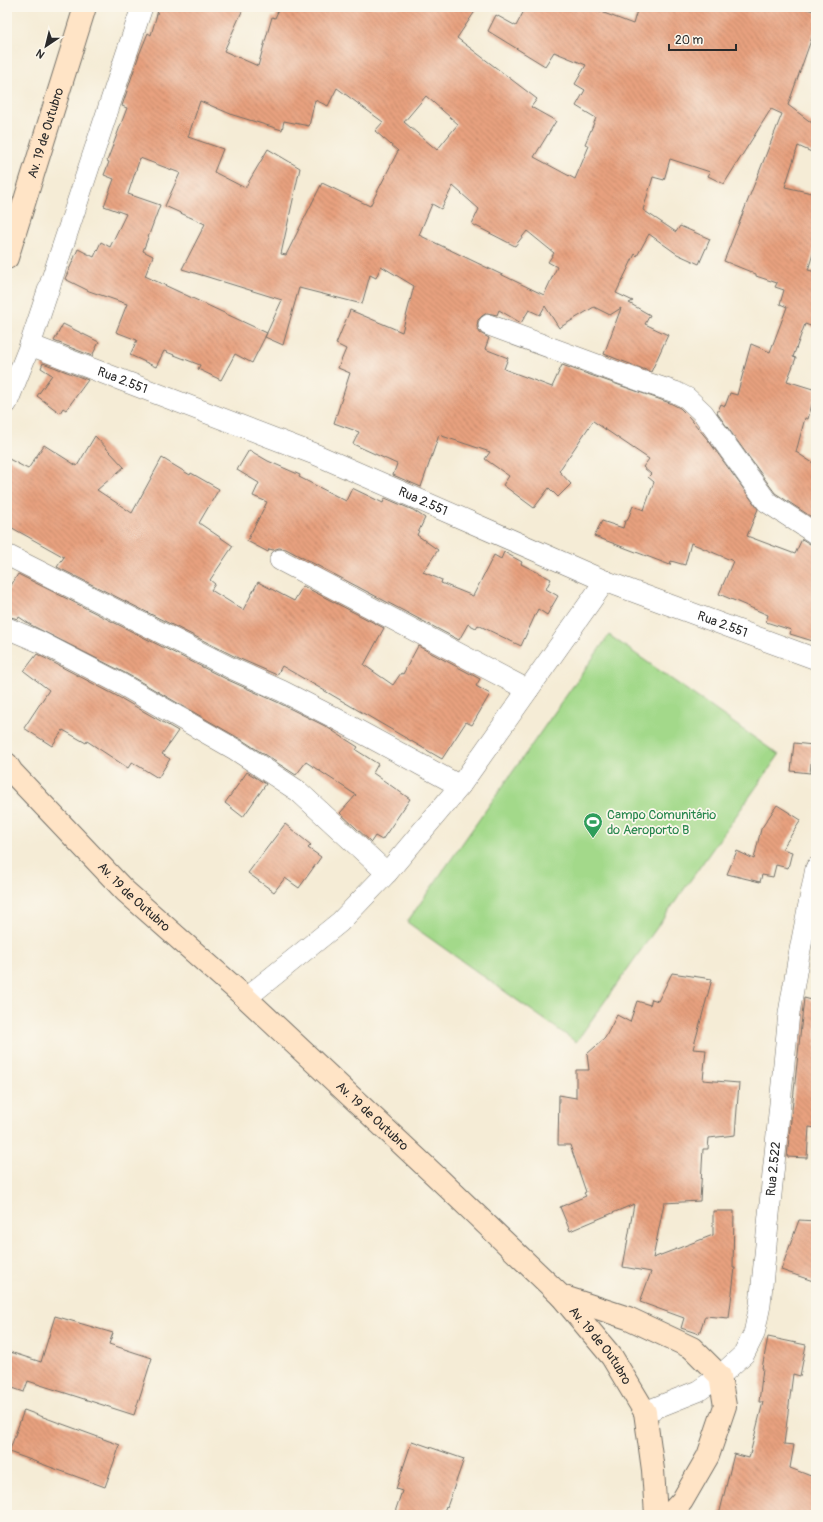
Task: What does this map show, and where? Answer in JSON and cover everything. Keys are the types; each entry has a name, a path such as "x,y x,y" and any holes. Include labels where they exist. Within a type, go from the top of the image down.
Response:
{"street":[{"name":"Av. 19 de Outubro","path":"7,258 85,7"},
{"path":"7,403 30,345 142,7"},
{"path":"489,325 675,392 687,398 703,413 767,502 816,534"},
{"name":"Rua 2.551","path":"30,345 317,455 605,581 816,659"},
{"path":"7,555 333,717 460,786"},
{"path":"280,560 528,690"},
{"path":"246,998 340,922 387,873 460,786 605,581"},
{"path":"7,628 40,642 114,681 236,750 298,791 387,873"},
{"name":"Av. 19 de Outubro","path":"7,764 12,772 125,891 246,998 561,1296 612,1357 645,1412 654,1470 656,1515"},
{"name":"Rua 2.522","path":"645,1412 698,1391 720,1376 744,1354 754,1334 760,1305 789,1013 807,957 816,868"},
{"path":"561,1296 628,1318 692,1348 720,1376 725,1406 708,1456 682,1501 669,1515"}],"green space":[{"name":"Campo Comunitário do Aeroporto B","path":"609,635 779,755 576,1042 407,922"}],"building":[{"path":"159,7 244,7 224,51 258,66 272,17 275,18 280,7 478,7 457,38 537,99 531,107 556,121 534,157 575,179 589,146 585,144 596,118 576,106 585,90 575,84 586,65 554,52 545,66 488,31 496,15 516,26 526,7 588,7 633,24 638,7 801,7 816,12 816,26 788,105 816,126 816,154 798,146 785,187 816,194 816,244 808,270 816,272 816,328 805,324 793,357 796,358 787,381 816,390 808,419 805,418 796,452 816,465 816,520 775,493 717,413 721,404 725,406 730,393 737,395 751,344 770,352 787,307 780,304 784,290 775,287 777,283 756,276 756,274 724,261 782,114 771,109 724,184 708,176 710,172 670,159 664,180 653,177 643,210 676,232 680,226 710,239 699,264 677,254 649,234 637,256 635,254 616,293 633,301 629,303 650,315 645,324 668,335 651,372 604,354 621,308 610,315 594,307 559,328 545,306 540,315 529,310 521,323 499,310 497,315 487,313 482,316 478,320 477,327 480,333 489,338 485,349 508,358 504,369 552,387 562,365 670,403 680,408 708,440 758,509 747,536 795,554 802,539 816,546 816,642 790,634 791,630 766,622 768,615 719,594 733,561 691,543 685,565 671,561 670,565 594,536 602,521 623,528 633,506 644,510 654,482 648,477 651,474 643,467 649,459 593,421 559,471 571,484 558,497 549,488 534,508 503,485 509,476 485,459 490,452 439,435 421,487 393,475 397,464 353,444 359,432 334,423 350,373 338,368 346,349 336,344 350,310 402,332 414,286 381,266 376,278 370,275 362,304 299,288 283,345 265,337 252,363 235,354 221,380 198,369 200,365 164,351 156,367 130,355 137,340 116,332 127,304 89,291 65,279 78,249 94,257 101,242 110,247 126,214 104,206 114,179 104,175 109,162 107,161 127,108 122,106 139,55 148,33 151,35","holes":["337,88 383,122 375,131 398,151 370,206 322,183 286,255 281,254 300,168 268,149 245,188 214,172 223,149 188,137 200,101 233,115 282,130 284,121 309,126 315,100 328,106","426,96 458,124 437,150 404,122","140,158 180,173 165,206 205,224 182,269 282,300 267,333 145,276 153,256 143,251 160,205 128,194","453,186 479,209 472,224 515,246 527,231 554,253 548,262 557,267 544,295 419,235 432,204 441,209"]},
{"path":"63,324 99,342 92,356 54,341"},
{"path":"43,363 88,380 66,410 63,408 60,413 37,396 52,375 41,368"},
{"path":"95,436 124,467 97,490 132,513 162,458 190,475 191,473 219,489 199,523 233,546 210,580 215,584 211,590 243,610 258,582 294,601 303,586 384,628 364,665 393,685 401,673 403,674 418,646 480,679 476,686 490,694 472,725 466,722 442,759 282,666 277,675 238,658 57,567 64,557 7,525 7,458 28,469 44,445 77,466"},
{"path":"249,450 268,461 300,475 299,477 346,501 352,488 383,503 385,498 413,510 425,518 417,535 438,550 423,572 442,580 441,583 473,596 494,555 501,559 504,552 522,562 521,564 551,579 546,589 558,596 547,615 538,609 521,646 478,625 476,628 468,624 459,640 286,549 269,549 268,552 247,541 267,502 253,496 259,483 237,470"},
{"path":"18,574 228,680 325,726 358,747 356,750 378,764 373,773 410,799 382,840 375,836 371,842 340,813 356,795 306,762 296,775 242,740 127,674 31,625 19,617 18,619 7,616 7,592"},
{"path":"37,654 115,695 178,731 162,754 170,759 158,778 132,762 128,768 87,741 86,743 63,730 52,746 24,728 49,690 24,671"},
{"path":"794,743 813,745 810,773 791,771"},
{"path":"247,772 266,784 243,817 225,803"},
{"path":"777,805 801,820 782,849 792,852 788,868 776,865 773,877 762,875 760,882 727,874 737,851 754,859 761,829"},
{"path":"285,824 311,845 308,848 321,857 299,888 285,878 274,892 248,873"},
{"path":"672,973 712,979 693,1049 706,1050 703,1080 739,1083 735,1135 709,1138 708,1149 703,1149 700,1201 664,1203 653,1258 713,1235 713,1211 734,1211 733,1268 735,1268 729,1318 705,1316 699,1334 681,1328 684,1318 640,1302 651,1272 623,1267 634,1204 570,1231 560,1207 586,1196 584,1193 586,1192 570,1145 558,1145 559,1095 576,1098 576,1070 589,1070 587,1054 605,1038 617,1015 630,1022 637,1001 650,1005 652,999 658,1001"},
{"path":"804,998 816,1001 816,1128 809,1127 807,1158 787,1157"},
{"path":"799,1220 816,1221 816,1282 781,1270"},
{"path":"55,1316 113,1333 109,1344 152,1358 134,1415 28,1381 24,1392 7,1386 7,1351 41,1362"},
{"path":"768,1337 806,1345 800,1376 793,1374 784,1444 794,1445 790,1468 816,1478 816,1515 719,1515 734,1454 749,1458 763,1402 759,1402 762,1368"},
{"path":"24,1410 120,1445 105,1487 9,1452"},
{"path":"412,1441 464,1459 443,1515 394,1515 402,1491 396,1489"}],"place":[{"name":"Campo Comunitário do Aeroporto B","path":"593,839"}]}
